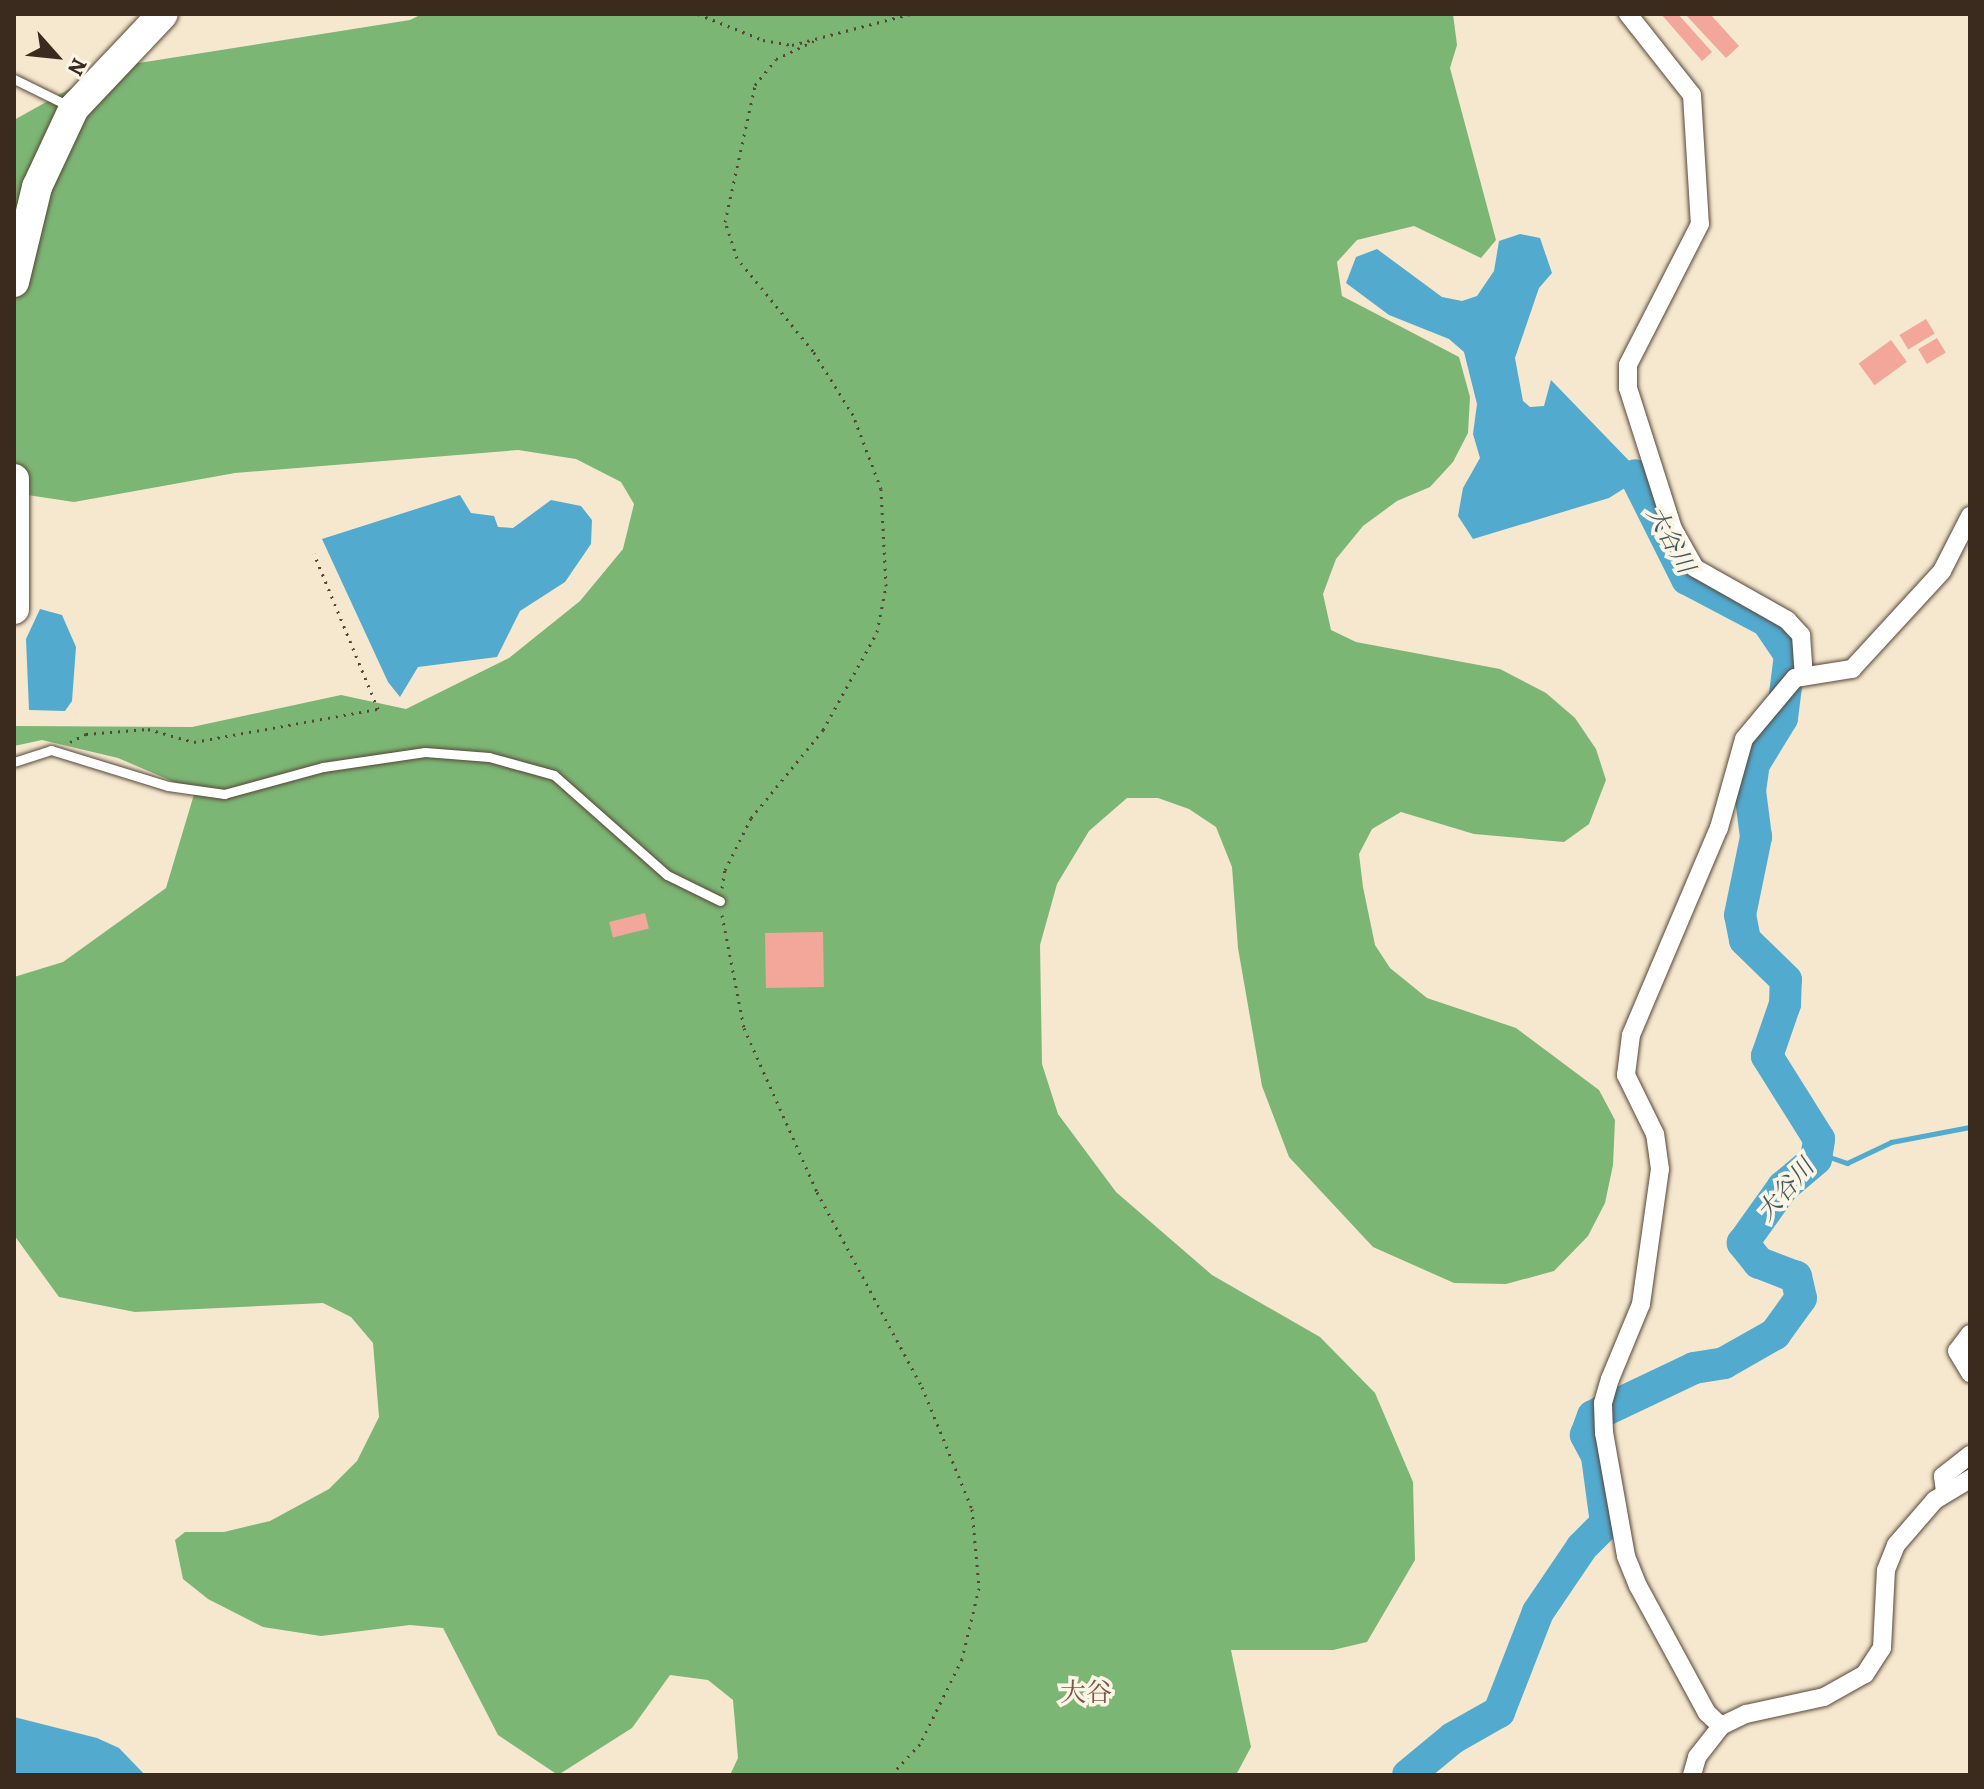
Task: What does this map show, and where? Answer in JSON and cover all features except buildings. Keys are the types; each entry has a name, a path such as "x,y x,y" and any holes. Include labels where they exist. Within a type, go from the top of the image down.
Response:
{"main road":[{"path":"14,282 37,187 74,108 163,14"},
{"path":"14,479 14,609"}],"street":[{"path":"1628,14 1692,95 1700,224 1628,365 1628,388 1673,529 1695,568 1787,620 1801,635 1804,674"},
{"path":"1721,1726 1707,1713 1638,1586 1626,1556 1604,1433 1603,1403 1641,1304 1660,1169 1655,1134 1626,1075 1631,1035 1719,828 1744,739 1778,695 1804,674 1852,669 1942,571 1970,516"},
{"path":"1970,1334 1957,1351 1970,1373"},
{"path":"1945,1492 1943,1476 1970,1455"},
{"path":"1692,1775 1697,1757 1721,1726 1746,1714 1824,1697 1865,1674 1882,1648 1891,1554 1902,1535 1945,1492 1970,1479"}],"lane":[{"path":"14,79 74,108"},
{"path":"14,762 51,750 168,786 224,794 323,767 425,752 489,757 554,775 667,875 720,901"}],"path":[{"path":"698,14 763,40 792,45 910,14"},
{"path":"818,39 776,59 755,85 725,222 737,258 813,351 853,415 881,489 886,586 877,632 823,730 751,818 725,870 720,901 744,1028 817,1192 922,1387 972,1509 979,1588 962,1659 920,1744 891,1775"},
{"path":"51,750 86,734 148,729 194,742 378,709 314,554"}],"green space":[{"path":"422,14 1453,14 1457,45 1450,68 1496,240 1481,258 1414,226 1357,240 1337,262 1342,296 1459,357 1470,397 1468,433 1453,462 1430,487 1397,501 1363,526 1336,559 1323,594 1331,630 1356,642 1500,669 1546,693 1575,718 1596,749 1606,780 1589,824 1564,842 1474,834 1401,812 1372,829 1359,854 1363,887 1375,945 1390,968 1427,998 1516,1028 1599,1090 1615,1120 1613,1165 1605,1203 1588,1236 1554,1271 1506,1284 1454,1283 1373,1247 1289,1157 1262,1086 1238,948 1232,867 1216,827 1189,809 1158,798 1127,798 1089,831 1057,884 1040,945 1042,1064 1058,1114 1116,1192 1212,1275 1320,1337 1375,1393 1413,1482 1415,1560 1367,1642 1333,1650 1231,1650 1251,1747 1236,1775 730,1775 738,1758 733,1700 708,1680 670,1675 632,1728 558,1775 498,1735 443,1628 410,1625 321,1636 263,1627 208,1599 183,1579 175,1540 185,1532 224,1532 270,1521 329,1489 357,1461 379,1417 373,1343 351,1317 323,1303 135,1312 59,1297 14,1235 14,977 63,962 166,888 195,791 118,758 42,740 14,746 14,726 192,727 341,695 406,709 509,658 580,601 623,549 634,504 621,482 576,459 518,450 235,473 74,502 14,493 14,120 107,68 410,20"}],"water":[{"path":"1520,234 1540,238 1552,273 1539,288 1515,358 1523,401 1530,407 1544,406 1551,380 1638,470 1628,486 1609,498 1473,539 1458,516 1463,488 1480,458 1473,434 1477,404 1464,352 1449,339 1389,315 1346,283 1356,257 1377,249 1442,297 1462,301 1477,296 1494,271 1499,241"},
{"path":"460,495 471,513 494,516 498,527 513,528 551,500 581,506 592,520 591,544 565,582 520,611 497,657 418,667 400,697 388,682 322,539"},
{"path":"40,609 62,615 76,647 72,701 65,711 29,710 26,639"},
{"path":"14,1717 97,1738 119,1748 145,1775 14,1775"}],"waterway":[{"name":"大谷川","path":"1408,1775 1453,1738 1499,1712 1538,1612 1582,1547 1606,1523 1597,1456 1586,1435 1593,1416 1694,1368 1724,1363 1775,1334 1801,1298 1796,1277 1759,1263 1743,1243 1783,1187 1816,1159 1819,1139 1767,1056 1785,1004 1786,980 1745,940 1740,915 1756,837 1750,791 1754,764 1782,718 1790,655 1767,621 1687,579 1635,475"},
{"path":"1818,1153 1847,1163 1891,1142 1970,1127"}],"district":[{"name":"大谷","path":"1086,1693"}]}
